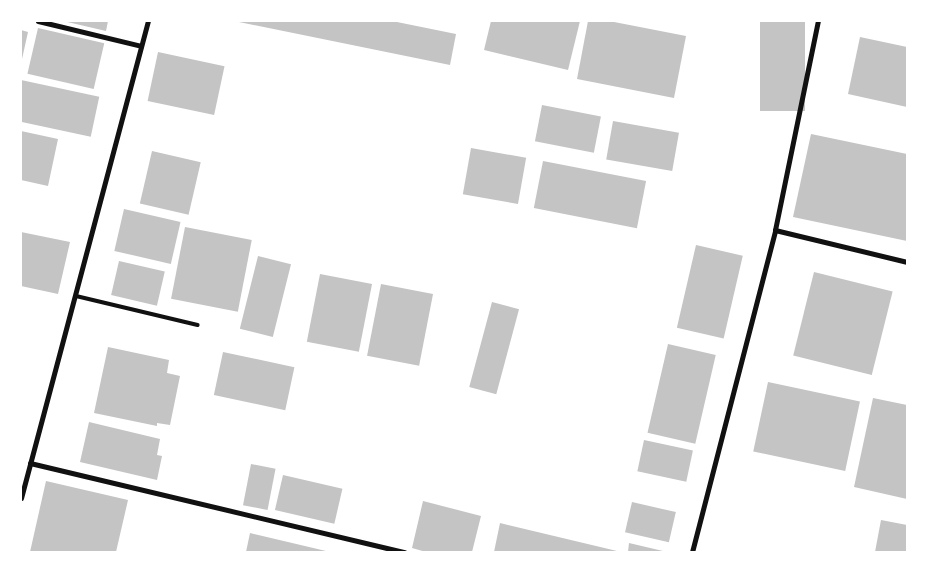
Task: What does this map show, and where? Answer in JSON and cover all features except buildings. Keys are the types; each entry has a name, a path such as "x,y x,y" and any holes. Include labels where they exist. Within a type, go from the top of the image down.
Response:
{"street":[{"path":"38,21 140,46"},
{"path":"21,498 148,21"},
{"path":"692,552 775,230 818,21"},
{"path":"775,230 907,262"},
{"path":"30,463 406,552"}],"lane":[{"path":"76,296 198,325"}]}
